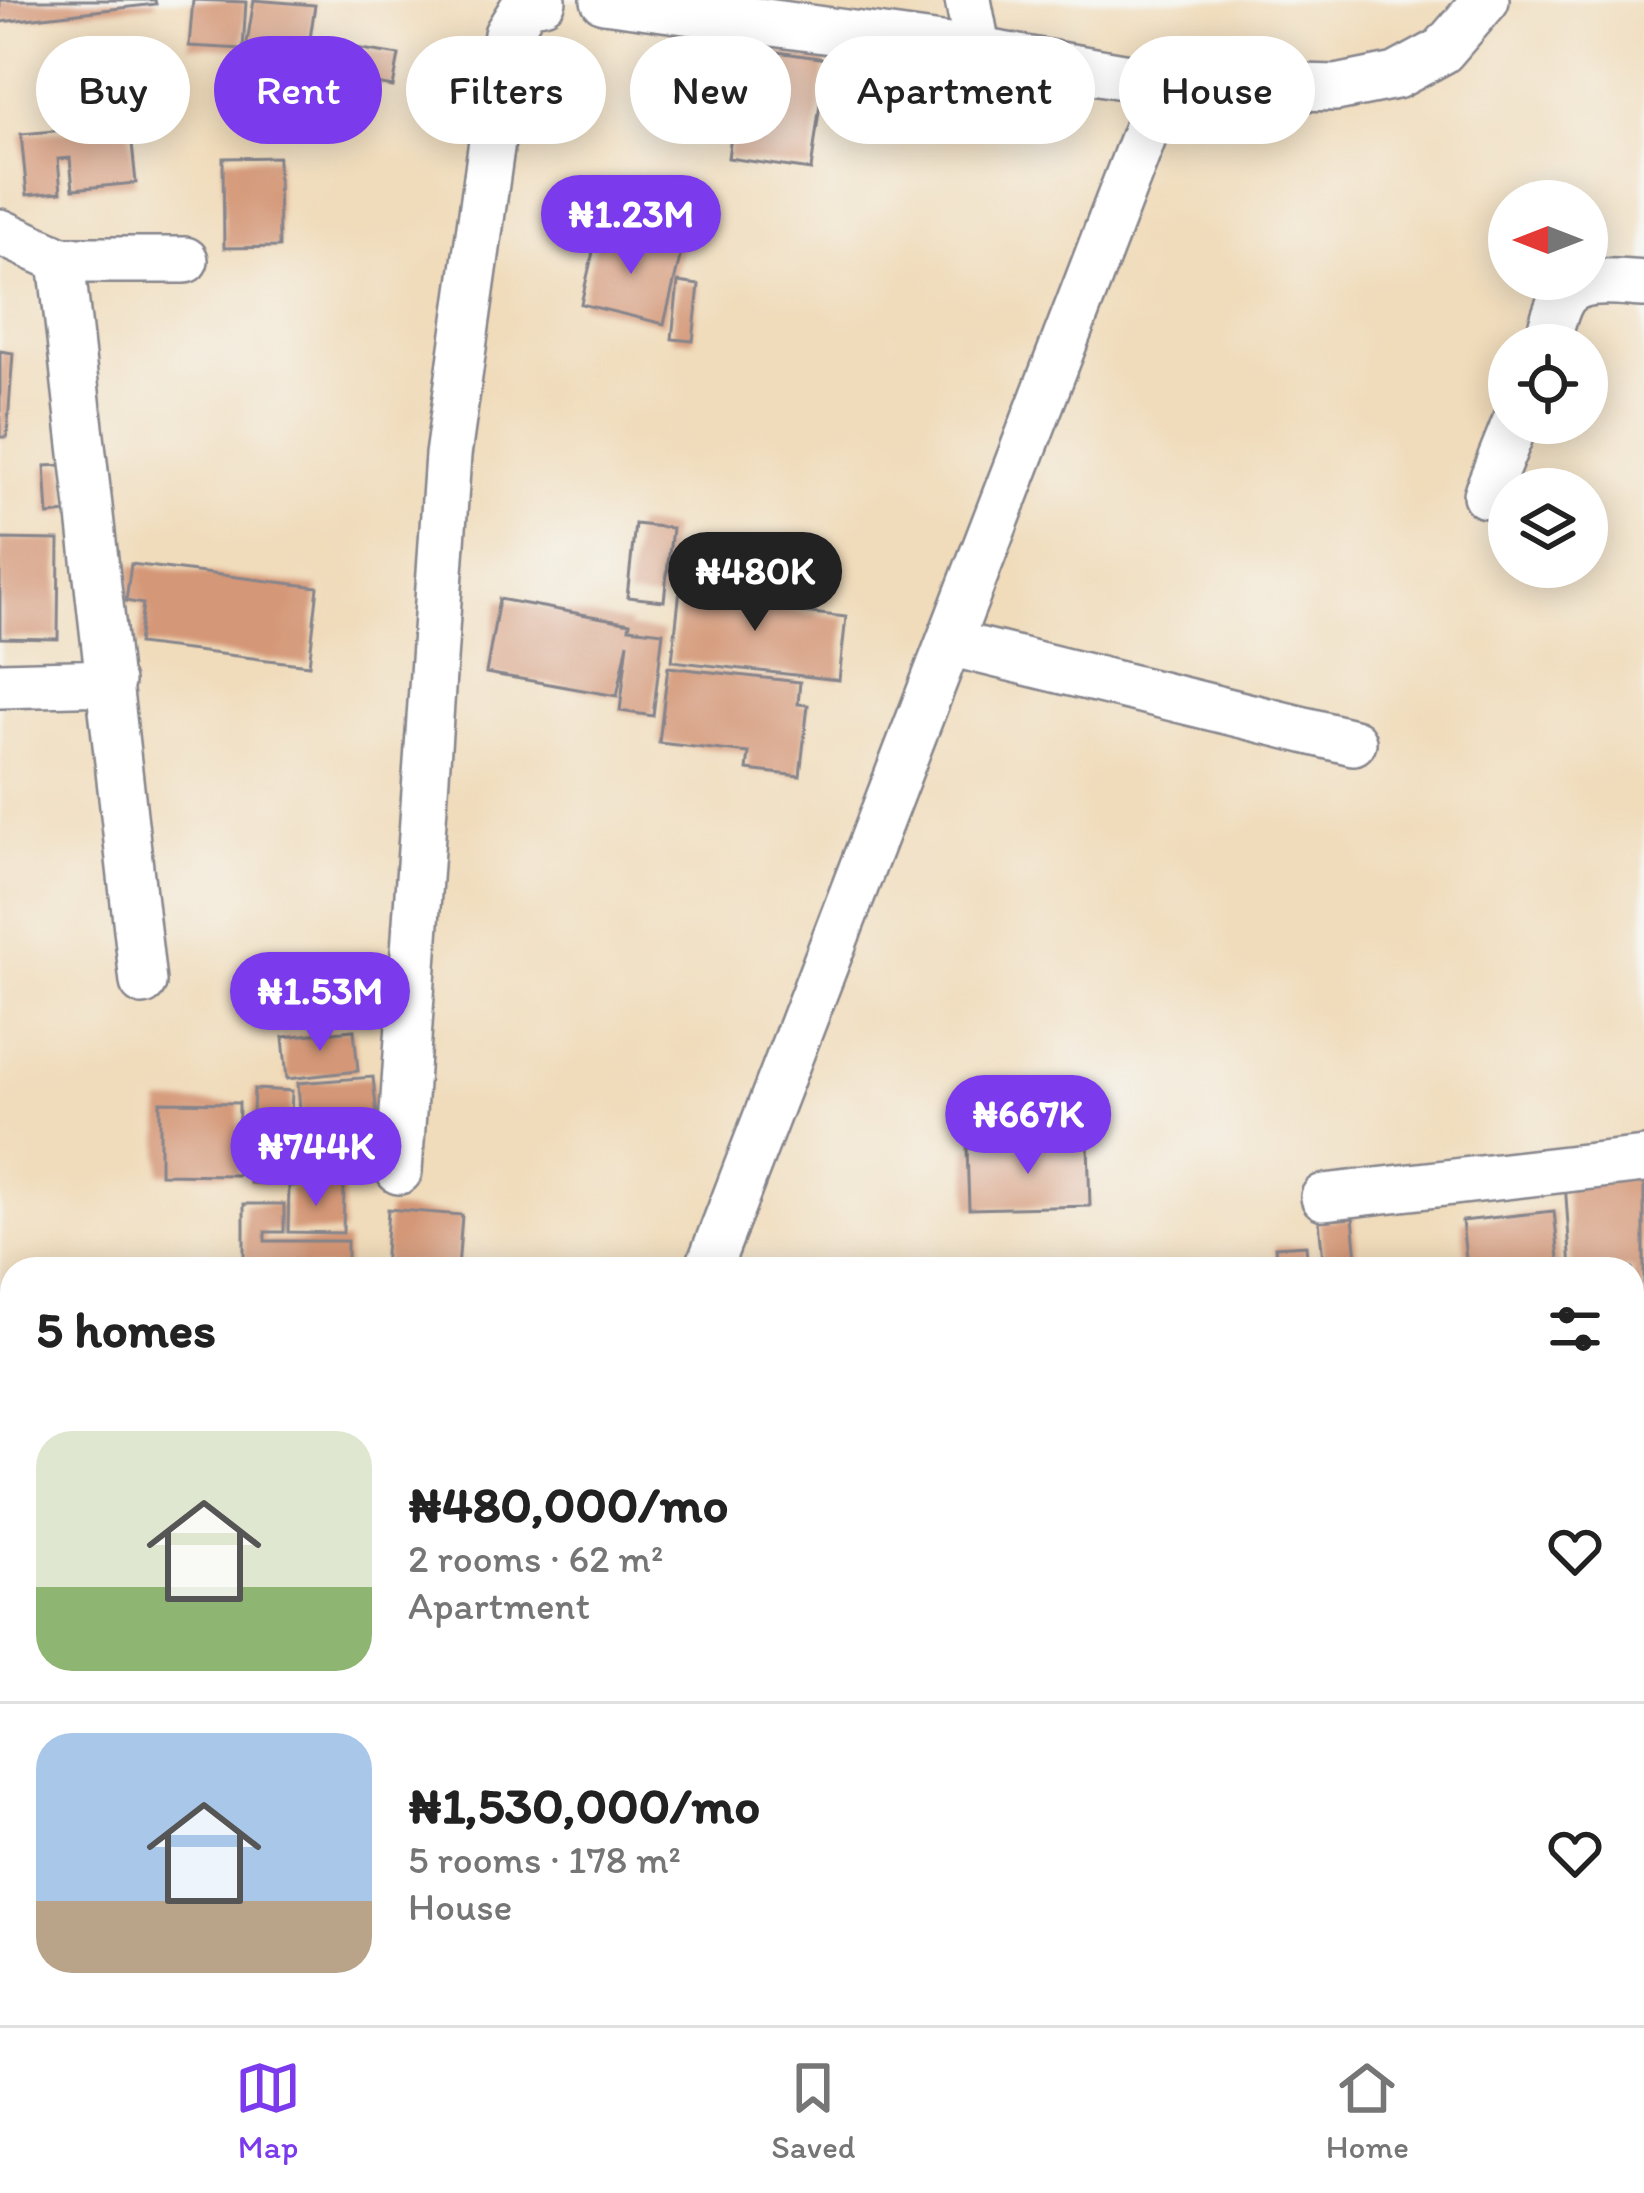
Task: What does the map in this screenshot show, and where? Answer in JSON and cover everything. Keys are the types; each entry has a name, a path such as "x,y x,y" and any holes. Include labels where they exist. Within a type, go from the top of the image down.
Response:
{"street":[{"path":"399,1171 448,455 507,34 526,3 543,0"},
{"path":"604,0 868,36"},
{"path":"968,0 975,36"},
{"path":"1315,87 1396,76 1442,51 1486,0"},
{"path":"713,1257 1141,144"},
{"path":"0,232 61,260 184,260"},
{"path":"61,260 143,982"},
{"path":"1553,324 1569,292 1595,282 1644,284"},
{"path":"1486,495 1507,444"},
{"path":"949,643 1353,742"},
{"path":"0,685 111,682"},
{"path":"1324,1197 1644,1160"}],"building":[{"path":"0,0 155,0 156,4 0,22"},
{"path":"193,0 246,2 244,36 214,36 214,47 190,46"},
{"path":"254,0 315,5 310,36 248,36"},
{"path":"382,52 399,55 393,87 382,85"},
{"path":"791,54 815,57 811,170 728,158 730,144 791,144"},
{"path":"36,133 36,144 132,144 136,183 73,189 70,158 58,159 61,192 27,195 21,134"},
{"path":"278,157 279,247 224,248 223,158"},
{"path":"598,230 682,249 664,324 581,304"},
{"path":"678,282 699,285 693,341 672,339"},
{"path":"0,351 13,353 7,437 0,437"},
{"path":"64,465 68,513 48,515 45,466"},
{"path":"635,524 672,528 664,601 627,597"},
{"path":"0,539 59,540 58,639 0,638"},
{"path":"131,564 318,587 309,665 138,644 143,604 126,601"},
{"path":"681,581 762,591 760,607 846,617 839,680 672,661"},
{"path":"499,599 663,632 653,716 620,711 628,642 617,696 486,673"},
{"path":"668,667 800,682 798,704 808,705 800,776 747,770 749,753 659,743"},
{"path":"354,1030 358,1071 287,1079 283,1037"},
{"path":"373,1077 377,1117 301,1124 298,1083"},
{"path":"254,1089 292,1091 288,1185 250,1183"},
{"path":"160,1102 239,1103 238,1175 160,1174"},
{"path":"298,1130 325,1130 325,1160 298,1160"},
{"path":"1088,1145 1090,1206 969,1209 967,1148"},
{"path":"1644,1176 1644,1257 1570,1257 1565,1182"},
{"path":"289,1186 344,1186 343,1233 288,1232"},
{"path":"244,1204 284,1204 284,1232 265,1232 265,1241 347,1241 347,1257 244,1257"},
{"path":"388,1209 462,1215 459,1257 385,1257"},
{"path":"1554,1211 1559,1257 1466,1257 1462,1221"},
{"path":"1353,1218 1357,1257 1323,1257 1319,1221"},
{"path":"1306,1245 1307,1257 1276,1257 1275,1247"}]}
